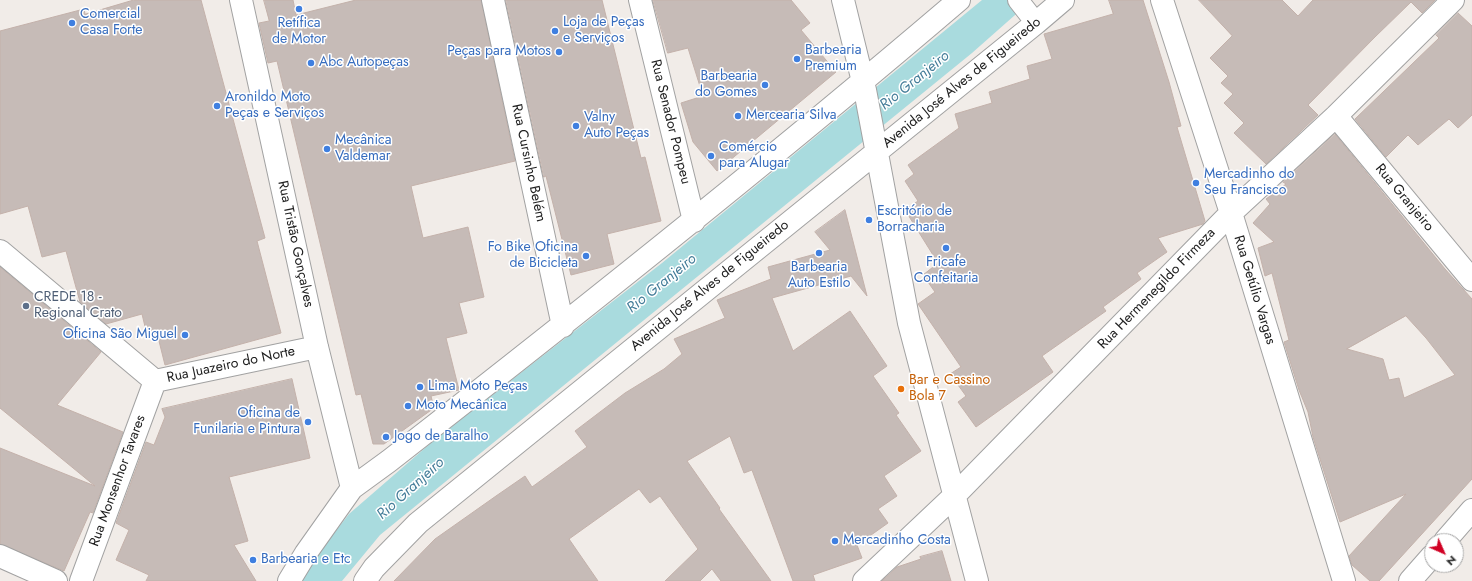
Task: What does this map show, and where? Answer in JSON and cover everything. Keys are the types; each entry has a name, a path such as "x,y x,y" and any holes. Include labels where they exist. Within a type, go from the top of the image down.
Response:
{"street":[{"name":"Rua Tristão Gonçalves","path":"240,0 317,348 352,488"},
{"name":"Rua Cursinho Belém","path":"493,0 563,326"},
{"name":"Rua Senador Pompeu","path":"640,0 694,221"},
{"path":"843,0 865,85 909,323 977,581"},
{"path":"289,581 306,553 352,488 563,326 865,85 959,0"},
{"name":"Avenida José Alves de Figueiredo","path":"365,581 374,568 418,523 876,146 1028,12 1063,0"},
{"name":"Rua Getúlio Vargas","path":"1162,0 1231,213 1344,581"},
{"name":"Rua Hermenegildo Firmeza","path":"864,581 954,497 1231,213 1336,116 1453,0"},
{"name":"Rua Granjeiro","path":"1336,116 1472,280"},
{"name":"Rua Juazeiro do Norte","path":"0,251 155,381 317,348"},
{"name":"Rua Monsenhor Tavares","path":"81,581 155,381"},
{"path":"1452,533 1472,510"},
{"path":"0,556 56,581"},
{"path":"1410,581 1424,565"}],"water":[{"name":"Rio Granjeiro","path":"982,0 1032,0 972,53 380,535 342,581 301,581 313,560 349,514 432,442 662,263"}],"building":[{"path":"134,0 201,0 265,238 257,241 281,333 165,365 157,333 147,335 142,314 106,324 80,302 66,251 42,257 28,206 0,214 0,31 84,9 85,14"},
{"path":"264,0 293,0 296,15 356,0 481,0 515,161 411,186 423,238 468,227 484,297 459,303 467,333 446,338 459,390 431,396 434,408 384,444 373,444 361,394 356,395 277,61 268,63 259,23 269,21"},
{"path":"506,0 602,0 641,158 645,157 661,221 607,234 614,264 571,275 546,176 544,177"},
{"path":"653,0 791,0 810,23 801,30 836,72 717,171 693,142 681,103 703,96 688,48 668,53"},
{"path":"1109,0 1143,0 1169,82 1181,126 1177,127 1205,221 1203,224 1158,238 1167,252 1137,273 1141,279 1103,307 1106,311 1042,356 1053,372 976,427 958,402 966,396 950,374 961,367 918,304 935,292 923,275 938,263 905,210 918,201 905,181 914,174 908,165 959,128 955,114 992,103 989,92 1030,79 1027,66 1052,59 1044,34 1113,14"},
{"path":"1199,0 1282,0 1298,16 1313,0 1435,0 1422,13 1411,2 1308,105 1318,115 1266,164 1234,133 1244,123 1224,103 1233,94 1221,83 1228,76 1210,58 1232,36"},
{"path":"1458,13 1472,26 1472,115 1458,128 1449,119 1418,145 1408,135 1386,157 1355,119 1439,38 1436,35"},
{"path":"1335,134 1445,269 1472,299 1472,479 1379,581 1370,581 1352,565 1349,556 1406,494 1340,522 1313,437 1308,412 1299,390 1284,342 1289,340 1272,273 1265,276 1258,248 1274,242 1253,223 1270,204 1266,199 1286,184 1283,182","holes":["1406,316 1426,338 1455,375 1404,398 1399,378 1389,380 1383,359 1347,349"]},
{"path":"845,210 867,296 851,276 772,298 793,351 850,311 887,366 873,376 899,413 896,415 921,451 884,476 897,496 878,509 888,523 857,545 862,558 813,575 815,581 793,581 752,470 744,473 730,436 687,461 720,508 719,509 771,581 721,581 712,569 700,581 665,581 698,549 660,496 650,503 639,489 569,539 598,581 394,581 435,539 496,496 525,476 532,487 587,447 575,431 625,393 664,369 682,354 674,339 725,318 717,300 771,279 768,267 830,250 815,232"},
{"path":"0,267 101,352 57,405 123,432 93,513 90,512 64,571 0,544 0,448 95,486 0,408"},
{"path":"292,379 310,458 229,477 248,541 234,545 256,581 146,581 149,575 116,560 129,530 116,523 146,442 154,445 165,417 162,409"},
{"path":"942,551 951,581 882,581 897,567 921,559 920,557"}],"place":[{"name":"Retífica de Motor","path":"299,9"},
{"name":"Comercial Casa Forte","path":"72,23"},
{"name":"Loja de Peças e Serviços","path":"555,31"},
{"name":"Peças para Motos","path":"559,52"},
{"name":"Barbearia Premium","path":"797,59"},
{"name":"Abc Autopeças","path":"311,63"},
{"name":"Barbearia do Gomes","path":"765,85"},
{"name":"Aronildo Moto Peças e Serviços","path":"217,106"},
{"name":"Mercearia Silva","path":"738,116"},
{"name":"Valny Auto Peças","path":"576,126"},
{"name":"Mecânica Valdemar","path":"327,149"},
{"name":"Comércio para Alugar","path":"711,156"},
{"name":"Mercadinho do Seu Francisco","path":"1196,183"},
{"name":"Escritório de Borracharia","path":"869,220"},
{"name":"Fricafe Confeitaria","path":"946,248"},
{"name":"Barbearia Auto Estilo","path":"819,253"},
{"name":"Fo Bike Oficina de Bicicleta","path":"586,256"},
{"name":"CREDE 18 - Regional Crato","path":"26,306"},
{"name":"Oficina São Miguel","path":"185,335"},
{"name":"Lima Moto Peças","path":"420,387"},
{"name":"Bar e Cassino Bola 7","path":"901,389"},
{"name":"Moto Mecânica","path":"408,406"},
{"name":"Oficina de Funilaria e Pintura","path":"308,422"},
{"name":"Jogo de Baralho","path":"386,437"},
{"name":"Mercadinho Costa","path":"835,541"},
{"name":"Barbearia e Etc","path":"253,560"}]}
